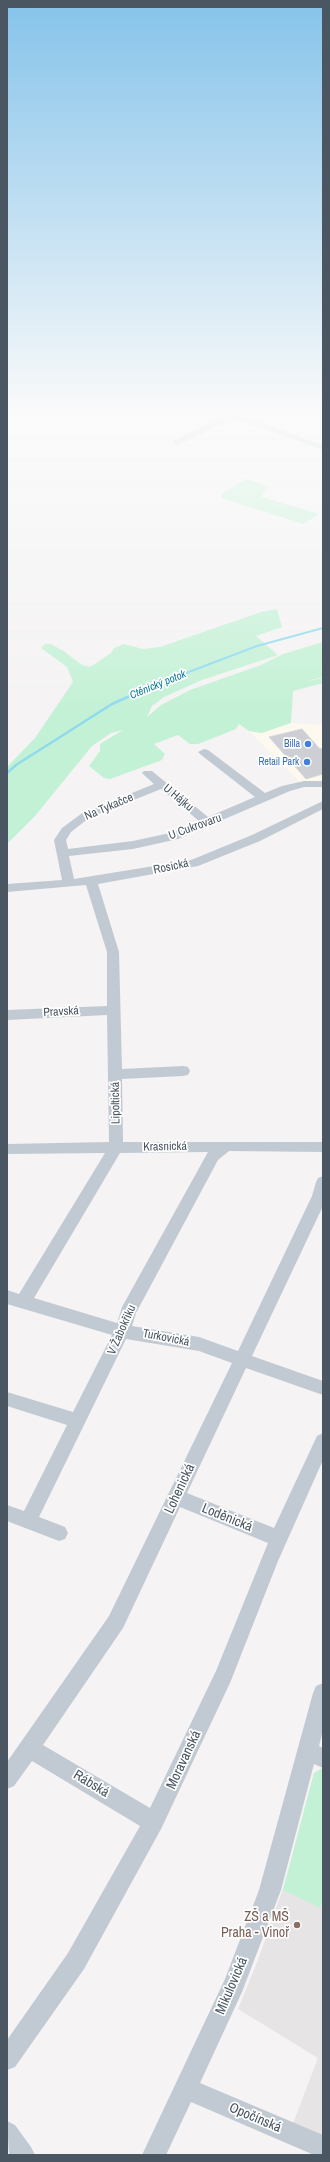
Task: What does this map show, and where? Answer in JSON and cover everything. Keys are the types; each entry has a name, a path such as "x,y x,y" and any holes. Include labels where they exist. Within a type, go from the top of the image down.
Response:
{"street":[{"path":"204,752 264,798"},
{"name":"U Hájku","path":"148,773 208,823"},
{"name":"U Cukrovaru","path":"63,853 133,845 174,836 208,823 286,788 304,784 323,784"},
{"name":"Na Tykačce","path":"69,884 60,840 63,834 84,816 162,785"},
{"name":"Rosická","path":"7,888 92,881 194,863 256,838 323,804"},
{"name":"Lipoltická","path":"92,881 113,952 116,1148"},
{"name":"Pravská","path":"7,1015 114,1010"},
{"path":"115,1074 183,1071"},
{"name":"Krasnická","path":"7,1149 226,1146 323,1147"},
{"name":"V Žabokřiku","path":"28,1521 122,1331 128,1312 208,1164 213,1156 226,1146"},
{"path":"23,1302 116,1148"},
{"name":"Lohenická","path":"7,1779 116,1622 320,1196 323,1182"},
{"name":"Turkovická","path":"7,1297 122,1331 199,1344 323,1388"},
{"path":"7,1399 77,1421"},
{"name":"Moravanská","path":"7,2059 76,1961 154,1822 223,1676 279,1538 322,1445"},
{"name":"Loděnická","path":"176,1497 279,1538"},
{"path":"7,1514 59,1533"},
{"name":"Mikulovická","path":"154,2155 234,1984 270,1890 315,1755 323,1693"},
{"name":"Rábská","path":"28,1747 154,1822"},
{"name":"Opočínská","path":"186,2089 323,2147"},
{"path":"7,2133 23,2155"}],"shaded area":[{"path":"291,723 323,725 323,778 317,786 305,787 249,731 262,733"},
{"name":"ZŠ a MŠ Praha - Vinoř","path":"323,1768 323,2139 292,2126 318,2058 238,2009 258,1960 286,1880 314,1773"}],"green space":[{"path":"259,510 305,510 319,514 303,524"},
{"path":"277,609 282,627 256,636 278,655 202,680 164,697 152,706 147,717 161,705 190,690 261,665 283,654 323,642 323,677 308,681 323,678 323,683 293,691 291,723 262,733 249,731 239,724 236,729 198,744 190,744 178,735 154,744 165,754 162,760 110,779 104,778 89,766 100,751 100,744 123,730 111,733 92,746 35,816 7,844 7,767 35,738 73,682 67,667 41,648 45,644 51,644 65,652 82,665 90,667 111,653 114,648 124,644 143,649 160,647 261,612"},
{"path":"323,1768 323,1899 320,1908 283,1890 314,1773"}],"building":[{"name":"Retail Park","path":"302,729 320,749 323,748 323,774 306,779 269,737"}],"waterway":[{"name":"Ctěnický potok","path":"152,686 257,646 323,628"},
{"name":"Ctěnický potok","path":"7,773 16,765 112,704 155,685"}],"place":[{"name":"Billa","path":"308,744"},
{"name":"Retail Park","path":"307,762"},
{"name":"ZŠ a MŠ Praha - Vinoř","path":"297,1925"}]}
